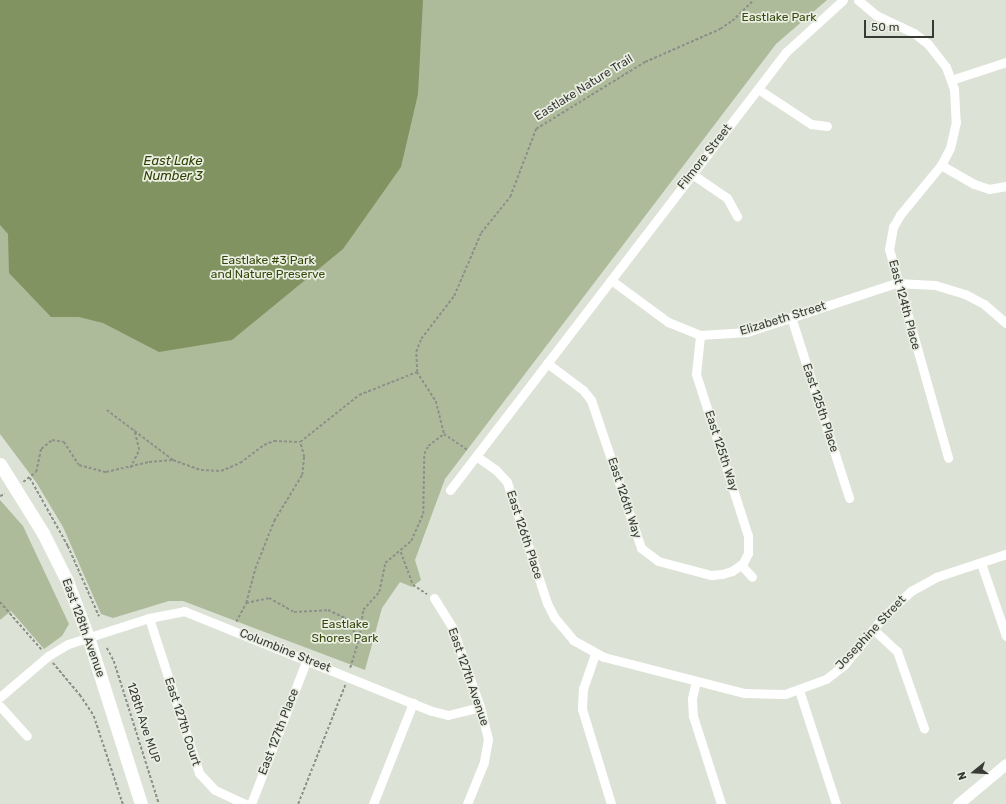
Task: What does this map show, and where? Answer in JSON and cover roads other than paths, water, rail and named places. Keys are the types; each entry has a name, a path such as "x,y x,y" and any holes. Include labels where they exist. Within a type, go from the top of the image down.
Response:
{"main road":[{"name":"East 128th Avenue","path":"0,464 53,551 88,637 141,804"}],"street":[{"name":"Filmore Street","path":"547,363 793,44 843,0"},
{"name":"East 124th Place","path":"858,0 876,15 907,29 928,44 939,57 951,80 956,101 956,122 953,140 941,165 900,215 893,227 889,249 896,283 948,458"},
{"path":"951,80 1006,62"},
{"path":"758,89 810,124 827,126"},
{"path":"941,165 974,184 989,189 1006,186"},
{"path":"692,174 727,198 737,216"},
{"name":"Elizabeth Street","path":"611,280 668,322 700,335 738,334 896,283"},
{"path":"896,283 935,285 965,294 984,304 1006,322"},
{"name":"East 125th Place","path":"791,317 849,498"},
{"name":"East 125th Way","path":"700,335 696,374 748,536 748,553 741,565"},
{"path":"450,490 547,363"},
{"name":"East 126th Way","path":"547,363 583,390 591,400 634,531 646,554 658,561 711,575 732,571 741,565"},
{"name":"East 126th Place","path":"476,456 496,470 507,482 554,617 573,640 595,654"},
{"name":"Josephine Street","path":"595,654 755,695 800,690 833,674 845,664 897,602 924,582 1006,554"},
{"path":"981,563 1006,636"},
{"path":"741,565 752,577"},
{"name":"East 127th Avenue","path":"434,598 452,627 480,707 488,746 467,804"},
{"name":"Columbine Street","path":"0,697 58,649 88,637 149,618 184,611 307,659 413,703 448,715 462,714 480,707"},
{"name":"East 127th Court","path":"149,618 199,773 215,790 245,804"},
{"path":"873,629 897,650 924,728"},
{"path":"595,654 583,688 582,709 610,804"},
{"name":"East 127th Place","path":"251,804 307,659"},
{"path":"696,681 692,700 693,716 721,804"},
{"path":"800,690 836,804"},
{"path":"373,804 413,703"},
{"path":"0,706 27,736"},
{"path":"958,804 1006,764"}],"water":[{"name":"East Lake Number 3","path":"0,0 423,0 418,94 401,167 343,249 232,340 159,352 103,323 79,317 51,317 9,273 8,234 0,225"}],"park label":[{"name":"Eastlake Park","path":"779,18"},
{"name":"Eastlake #3 Park and Nature Preserve","path":"268,268"},
{"name":"Eastlake Shores Park","path":"345,632"}]}
